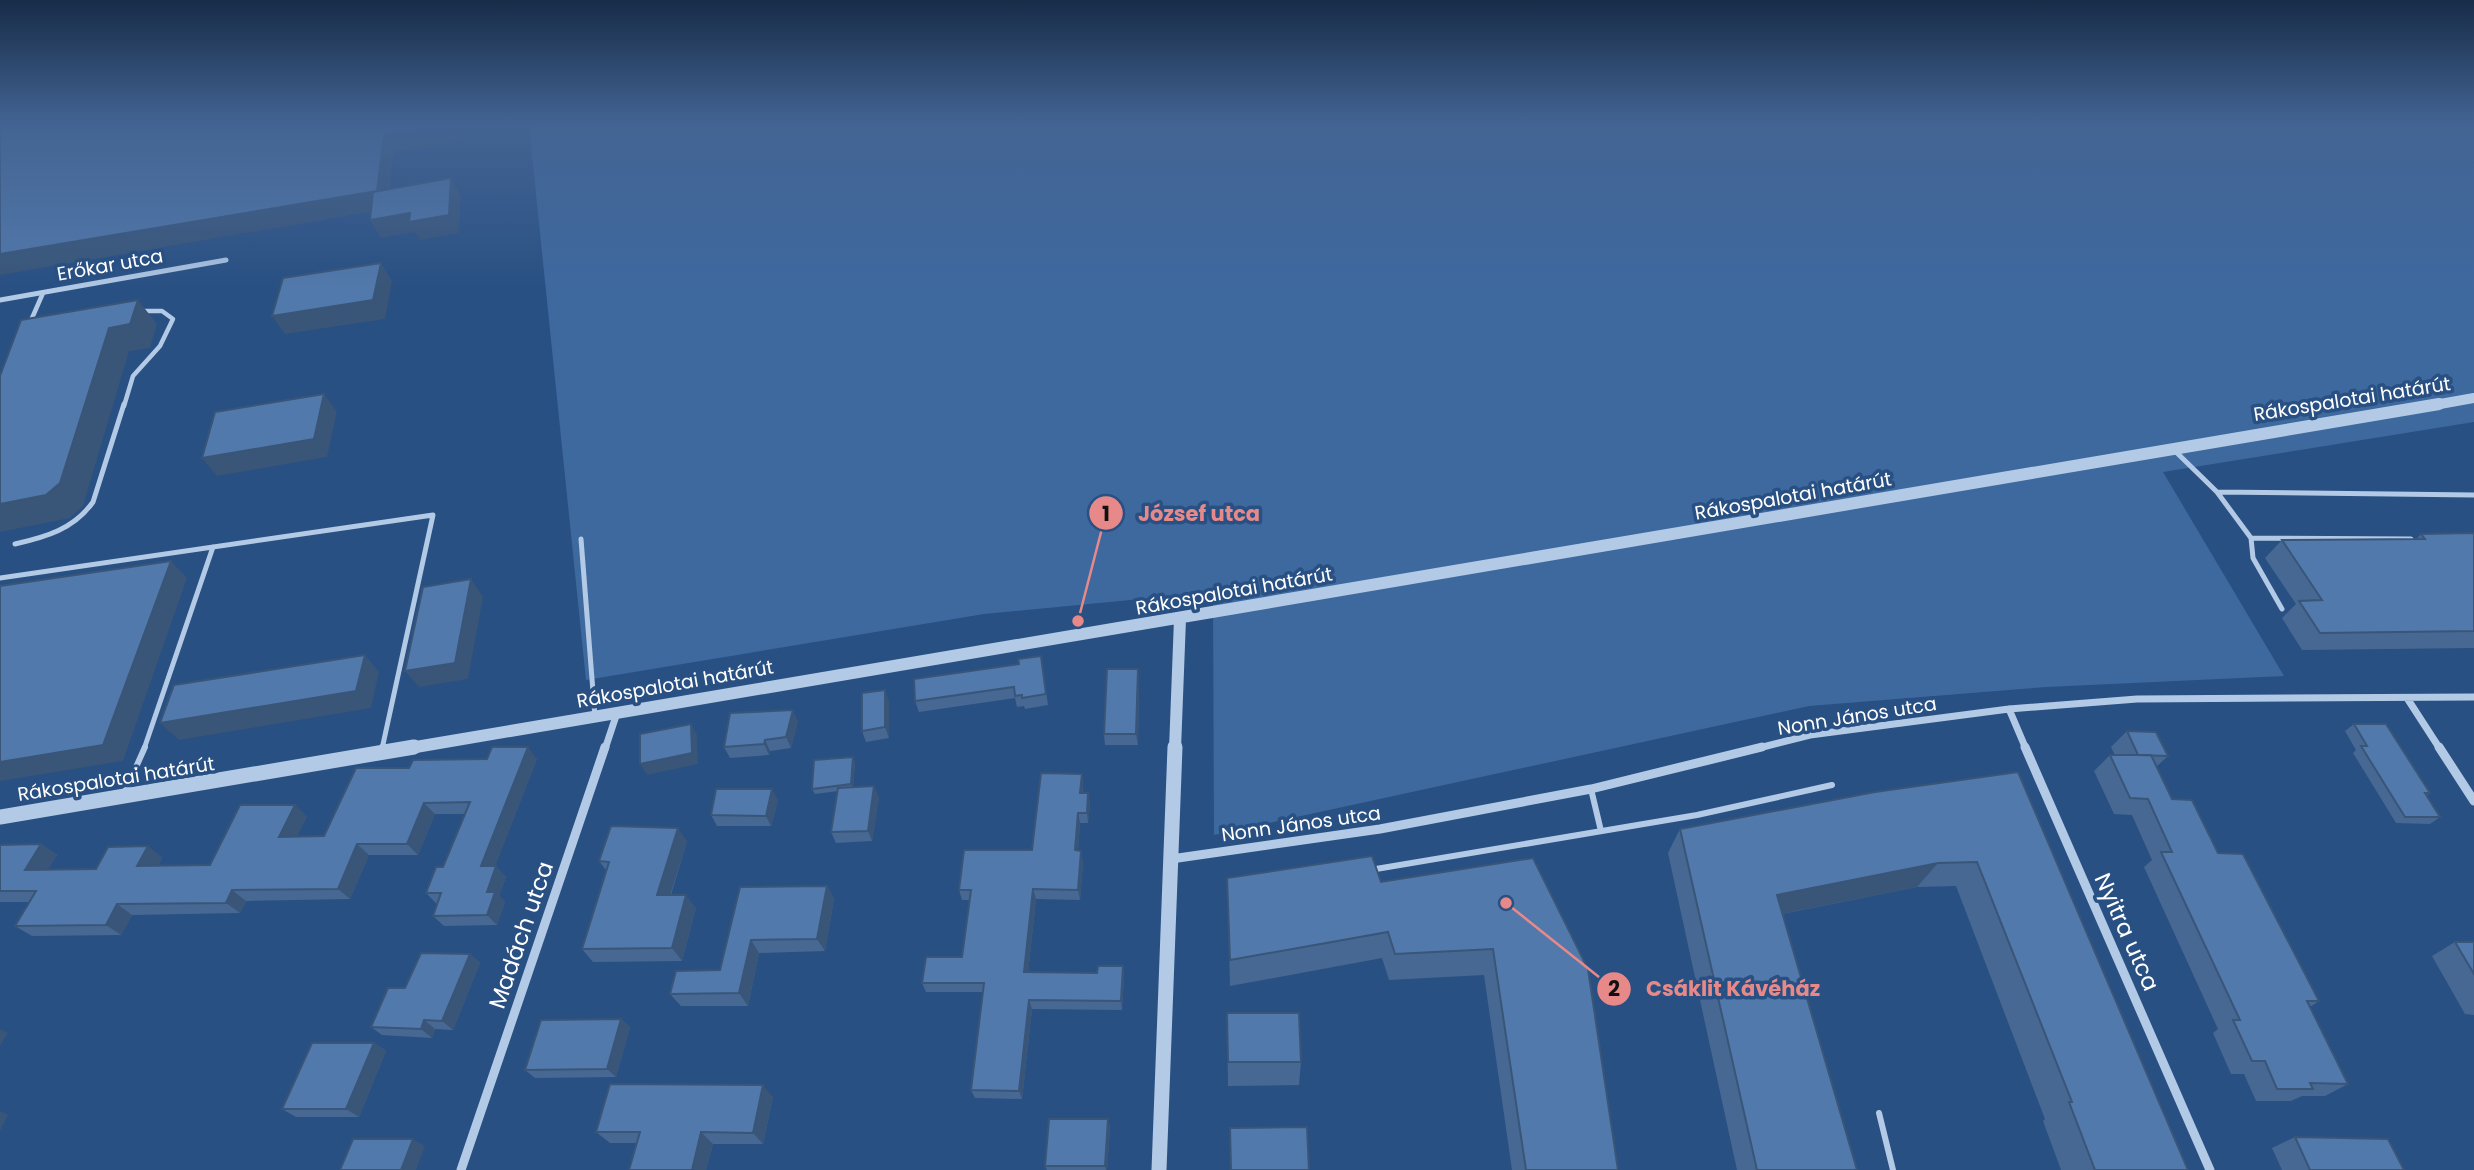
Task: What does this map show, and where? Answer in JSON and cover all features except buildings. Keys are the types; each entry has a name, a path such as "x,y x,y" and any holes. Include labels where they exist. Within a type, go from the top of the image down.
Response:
{"street":[{"name":"Erőkar utca","path":"0,300 226,260"},
{"name":"Rákospalotai határút","path":"0,817 2474,398"},
{"path":"1159,1170 1181,619"},
{"name":"Nonn János utca","path":"1170,859 1380,829 1591,789 1810,735 2009,709 2137,699 2474,697"},
{"path":"2407,698 2474,801"},
{"name":"Nyitra utca","path":"2009,709 2210,1170"},
{"name":"Madách utca","path":"461,1170 617,713"}],"lane":[{"path":"40,328 27,330 43,293"},
{"path":"15,544 61,530 86,513 93,502 133,376 160,346 173,319 162,311 136,312"},
{"path":"2173,448 2217,492 2251,538 2253,558 2282,609"},
{"path":"2217,492 2474,495"},
{"path":"0,578 433,515 380,753"},
{"path":"2251,538 2418,539"},
{"path":"581,539 595,717"},
{"path":"123,797 143,752 213,547"},
{"path":"1356,873 1697,815 1832,785"},
{"path":"1591,789 1601,831"},
{"path":"1878,1112 1893,1170"}],"shaded area":[{"path":"535,181 2474,181 2474,422 2163,472 2284,676 2046,687 1809,706 1214,835 1213,592 984,614 586,680"}],"place":[{"name":"József utca","path":"1078,621"},
{"name":"Csáklit Kávéház","path":"1506,903"}]}
